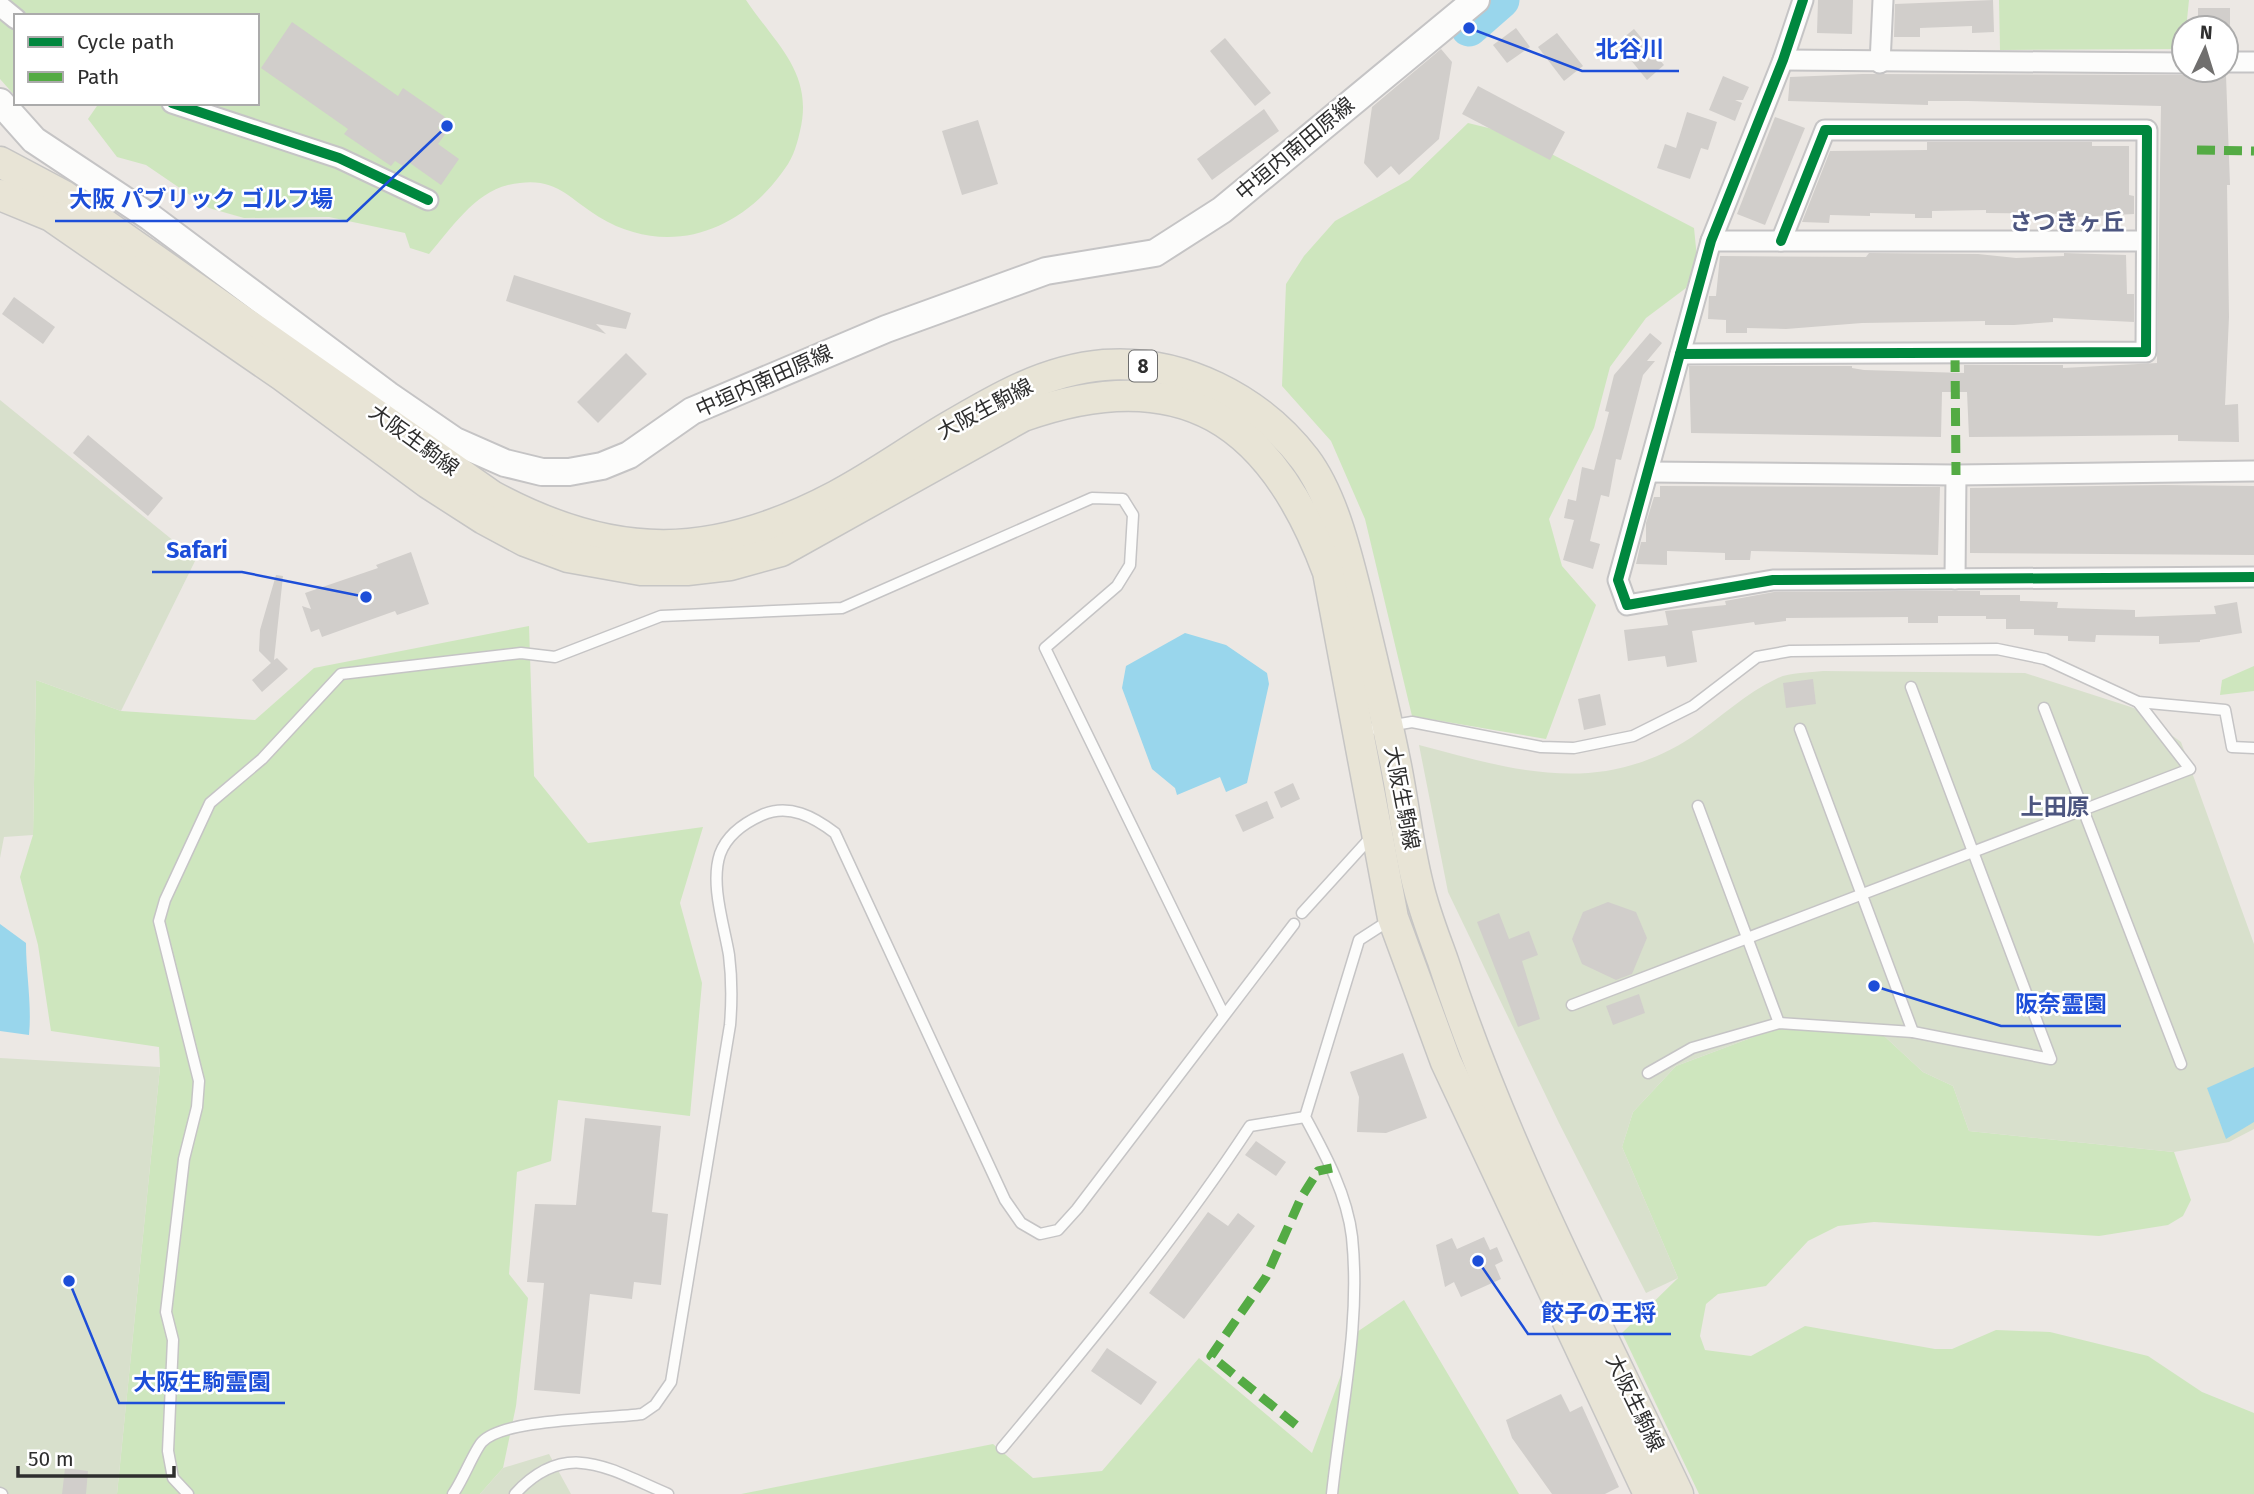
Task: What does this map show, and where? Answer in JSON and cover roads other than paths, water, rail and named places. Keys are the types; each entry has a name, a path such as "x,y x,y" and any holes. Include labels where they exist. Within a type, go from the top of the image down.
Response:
{"main road":[{"name":"中垣内南田原線","path":"0,102 34,140 150,217 388,395 455,441 505,463 542,472 569,472 602,466 629,455 692,411 886,329 1046,271 1155,253 1222,210 1476,0"},
{"name":"大阪生駒線","path":"0,162 64,196 492,496 537,520 574,532 636,544 685,545 720,542 769,526 836,496 1008,392 1051,376 1104,365 1148,366 1195,378 1245,401 1306,460 1333,514 1351,572 1373,728 1367,772 1375,833 1393,918 1446,1062 1649,1494"},
{"name":"大阪生駒線","path":"0,195 51,216 283,376 428,483 473,512 526,541 580,559 641,570 687,570 730,565 781,551 1023,416 1059,403 1107,394 1144,395 1188,405 1232,424 1284,480 1311,524 1328,572 1373,728 1396,768 1418,885 1473,1053 1531,1185 1678,1494"},
{"path":"1367,772 1396,768"}],"street":[{"path":"1803,0 1783,60 1710,241 1618,580 1627,605 1773,580 2254,577"},
{"path":"1880,63 1883,0"},
{"path":"0,6 14,17"},
{"path":"1783,60 1880,63 2170,62"},
{"path":"178,105 339,158 428,200"},
{"path":"1680,354 2146,352 2147,130 1825,130 1781,241"},
{"path":"1710,241 2145,242"},
{"path":"1649,472 1956,475 2254,471"},
{"path":"1955,579 1956,475"}],"lane":[{"path":"188,1494 173,1478 168,1451 173,1340 166,1312 184,1159 197,1107 199,1082 159,921 164,900 209,803 262,759 341,674 520,653 555,656 661,616 842,608 1092,498 1123,499 1133,515 1130,565 1117,586 1045,648 1224,1015"},
{"path":"1373,728 1412,722 1541,747 1574,748 1633,736 1693,706 1757,657 1790,651 1997,649 2045,659 2138,702 2225,710 2232,747 2254,748"},
{"path":"1648,1073 1692,1048 1779,1023 1913,1032 2051,1059 1911,687"},
{"path":"1572,1005 2190,769 2138,702"},
{"path":"2044,708 2181,1064"},
{"path":"1800,729 1913,1032"},
{"path":"1698,806 1779,1023"},
{"path":"453,1494 466,1475 482,1441 505,1429 642,1414 655,1405 671,1382 730,1025 732,993 717,875 720,855 733,833 753,819 769,811 795,811 817,820 835,834 1005,1200 1021,1223 1040,1234 1058,1230 1077,1209 1294,924"},
{"path":"1302,914 1375,833"},
{"path":"1332,1494 1354,1339 1352,1235 1332,1168 1305,1117 1359,940 1393,918"},
{"path":"1002,1448 1113,1315 1219,1174 1250,1126 1305,1117"},
{"path":"515,1494 532,1475 560,1462 603,1466 668,1494"}],"water":[{"path":"1185,633 1226,645 1267,673 1269,684 1247,783 1226,792 1220,777 1177,795 1175,788 1152,769 1122,688 1126,666"},
{"path":"0,924 26,943 29,1035 0,1031"},
{"path":"2254,1067 2254,1122 2226,1139 2207,1088"}],"waterway":[{"path":"1469,28 1501,0"}],"place":[{"name":"北谷川","path":"1469,28"},
{"name":"大阪 パブリック ゴルフ場","path":"447,126"},
{"name":"Safari","path":"366,597"},
{"name":"阪奈霊園","path":"1874,986"},
{"name":"餃子の王将","path":"1478,1261"},
{"name":"大阪生駒霊園","path":"69,1281"}],"district":[{"name":"さつきヶ丘","path":"2067,222"},
{"name":"上田原","path":"2055,807"}]}
